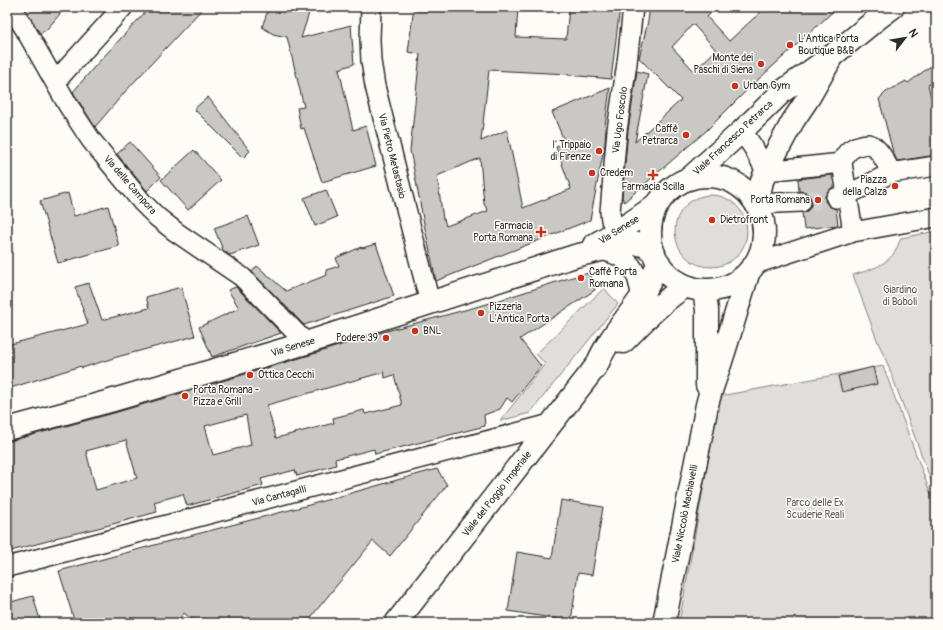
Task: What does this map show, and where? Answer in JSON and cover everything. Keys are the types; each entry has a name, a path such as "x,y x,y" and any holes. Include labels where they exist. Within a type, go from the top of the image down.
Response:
{"main road":[{"name":"Viale Francesco Petrarca","path":"690,178 742,131 783,91 833,55 893,7"},
{"name":"Viale Francesco Petrarca","path":"757,204 766,170 796,116 809,97 833,55"},
{"path":"717,176 730,180 745,189 757,204 762,217 765,230 763,248 752,267 738,281 726,287 714,290 695,288 678,282 669,275 656,258 650,243 649,231 652,218 661,200 674,187 690,178 717,176"},
{"name":"Via Senese","path":"575,256 617,232 648,211 661,200"},
{"name":"Via Senese","path":"7,429 110,401 306,343 575,256 626,244 637,244 647,247 656,258"},
{"name":"Viale del Poggio Imperiale","path":"597,365 600,356 610,339 642,297 656,258"},
{"name":"Viale Niccolò Machiavelli","path":"664,623 707,405 740,296 752,267"},
{"name":"Viale del Poggio Imperiale","path":"396,623 597,365 620,346 659,306 676,292 695,288"},
{"name":"Viale Niccolò Machiavelli","path":"695,288 707,310 707,405"}],"street":[{"name":"Via delle Campora","path":"11,7 68,105 91,140 142,202 157,217 176,232 242,277 306,343"},
{"path":"55,82 123,7"},
{"name":"Via Pietro Metastasio","path":"371,7 371,61 375,86 430,303"},
{"name":"Via Ugo Foscolo","path":"617,232 611,220 610,212 617,130 627,63 633,7"},
{"path":"742,131 766,170 842,163"},
{"path":"853,232 841,196 842,163 844,157 850,150 861,145 868,144 878,151 891,173"},
{"path":"841,196 891,173 936,166"},
{"path":"757,204 801,202"},
{"path":"752,267 853,232 936,217"},
{"path":"602,250 617,255 627,261 633,268 637,276 642,297"},
{"name":"Via Cantagalli","path":"7,567 551,424"}],"green space":[{"path":"711,195 731,201 741,211 747,231 741,251 731,261 711,267 691,261 681,251 675,231 681,211 691,201"},
{"name":"Giardino di Boboli","path":"936,231 936,494 853,275 883,264 896,250 901,238"},
{"path":"604,288 618,304 530,413 500,421 545,364 536,354"},
{"name":"Parco delle Ex Scuderie Reali","path":"883,366 936,508 936,623 679,623 720,396"}],"building":[{"path":"24,7 66,7 47,29 40,34"},
{"path":"150,7 204,7 124,93 95,127 73,92"},
{"path":"269,7 311,7 301,38 351,25 354,64 339,69 353,130 366,126 376,166 322,182 304,128 301,129 297,108 304,107 287,37 273,34 262,27"},
{"path":"414,7 452,11 453,7 518,7 516,37 566,39 569,7 620,7 611,79 568,74 489,70 481,141 507,130 523,208 571,189 556,147 565,143 552,112 610,88 605,126 605,144 590,220 436,281 410,151 420,54 408,52","holes":["480,158 484,204 488,211 446,226 443,219 437,176"]},
{"path":"650,7 717,7 707,17 729,41 766,7 838,7 750,87 706,131 624,202 622,197 628,131 637,71 648,74 635,142 681,100 639,58","holes":["693,24 716,50 694,71 672,47"]},
{"path":"936,62 936,82 928,85 936,118 936,155 897,161 893,152 879,99 886,92 906,81 908,83"},
{"path":"208,97 250,151 243,158 194,109"},
{"path":"130,142 161,177 147,191 117,154"},
{"path":"194,150 221,180 188,210 161,180"},
{"name":"Porta Romana","path":"832,175 833,187 825,196 825,201 829,206 836,209 838,225 804,229 802,213 811,207 812,201 806,192 799,191 798,179"},
{"path":"326,190 337,217 315,226 304,198"},
{"path":"68,193 74,216 108,206 119,246 58,263 40,201"},
{"path":"248,216 259,245 230,255 223,250 214,228"},
{"path":"376,244 394,296 304,325 252,272 257,266 286,291 327,275 326,270 339,266 336,258 361,247"},
{"path":"589,273 595,290 520,339 541,366 512,402 507,398 500,409 484,415 485,426 375,454 374,449 335,459 336,465 297,476 295,470 261,479 263,485 187,506 183,494 154,502 157,512 7,552 7,441 114,413 379,333 487,304","holes":["384,372 385,378 394,375 402,405 365,414 364,410 333,418 334,423 276,438 267,405","246,415 251,445 213,455 205,426","126,440 137,478 96,490 86,451"]},
{"path":"89,283 102,320 149,308 146,297 181,287 195,336 82,368 81,366 7,389 7,345 88,324 75,287"},
{"path":"236,287 281,333 212,357 199,327 239,308 228,290"},
{"path":"873,367 877,384 842,392 838,376"},
{"path":"437,469 447,485 390,556 373,541 307,623 196,623 184,613 176,623 75,623 59,571 309,505"},
{"path":"561,500 603,507 592,575 578,573 571,621 508,611 517,552 552,558"},
{"path":"33,596 41,623 7,623 7,603"}],"tunnel":[{"path":"801,202 835,198"}],"place":[{"name":"L'Antica Porta Boutique B&B","path":"790,45"},
{"name":"Monte dei Paschi di Siena","path":"761,64"},
{"name":"Urban Gym","path":"735,86"},
{"name":"Caffè Petrarca","path":"686,135"},
{"name":"I' Trippaio di Firenze","path":"599,151"},
{"name":"Credem","path":"592,173"},
{"name":"Farmacia Scilla","path":"653,175"},
{"name":"Piazza della Calza","path":"895,186"},
{"name":"Porta Romana","path":"818,200"},
{"name":"Dietrofront","path":"712,220"},
{"name":"Farmacia Porta Romana","path":"541,232"},
{"name":"Caffè Porta Romana","path":"581,278"},
{"name":"Pizzeria L'Antica Porta","path":"481,313"},
{"name":"BNL","path":"415,331"},
{"name":"Podere 39","path":"386,338"},
{"name":"Ottica Cecchi","path":"250,375"},
{"name":"Porta Romana - Pizza e Grill","path":"185,396"}]}
